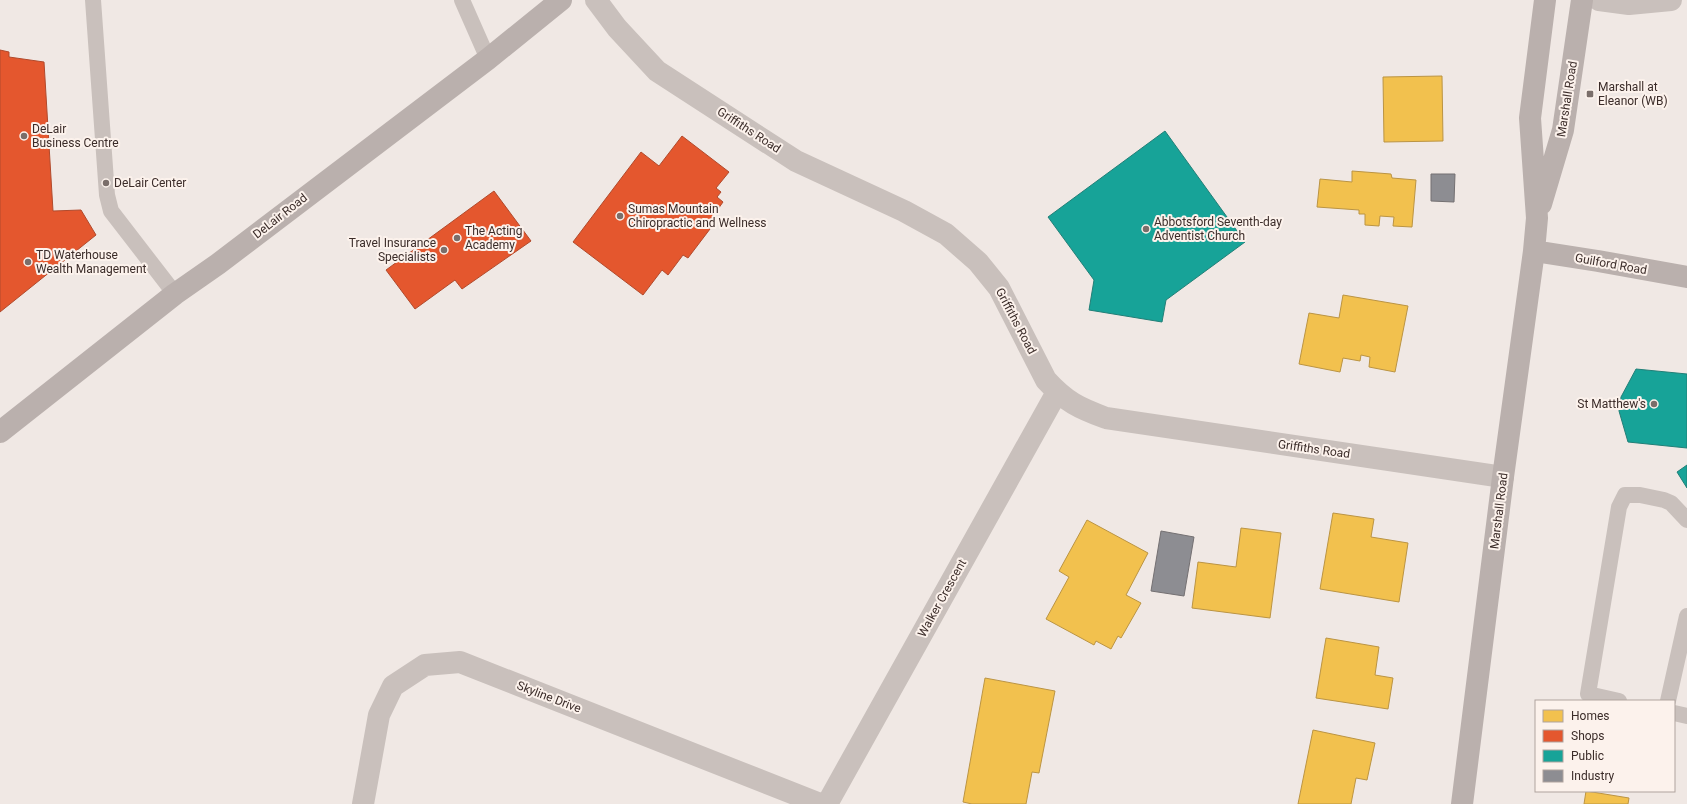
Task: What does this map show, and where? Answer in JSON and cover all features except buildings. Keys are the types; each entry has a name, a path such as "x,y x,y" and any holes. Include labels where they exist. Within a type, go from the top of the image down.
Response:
{"main road":[{"name":"DeLair Road","path":"0,432 175,294 218,264 488,59 561,0"},
{"name":"Marshall Road","path":"1462,804 1503,477 1534,251 1537,218 1530,118 1545,0"},
{"name":"Marshall Road","path":"1537,218 1563,130 1582,0"},
{"name":"Guilford Road","path":"1534,251 1687,277"}],"street":[{"name":"Griffiths Road","path":"596,0 617,28 657,71 796,161 904,211 946,234 978,262 999,288 1046,380 1057,392 1081,409 1106,418 1503,477"},
{"path":"1599,0 1629,4 1671,0"},
{"name":"Walker Crescent","path":"827,804 1057,392"},
{"name":"Skyline Drive","path":"363,804 379,715 393,686 425,664 460,662 820,804"}],"lane":[{"path":"94,0 107,195 112,211 175,294"},
{"path":"462,0 488,59"},
{"path":"1614,700 1588,694 1619,507 1625,495 1640,495 1671,503 1687,520"},
{"path":"1668,700 1687,616"},
{"path":"1675,713 1687,716"}],"place":[{"name":"Marshall at Eleanor (WB)","path":"1590,94"},
{"name":"DeLair Business Centre","path":"24,136"},
{"name":"DeLair Center","path":"106,183"},
{"name":"Sumas Mountain Chiropractic and Wellness","path":"620,216"},
{"name":"Abbotsford Seventh-day Adventist Church","path":"1146,229"},
{"name":"The Acting Academy","path":"457,238"},
{"name":"Travel Insurance Specialists","path":"444,250"},
{"name":"TD Waterhouse Wealth Management","path":"28,262"},
{"name":"St Matthew's","path":"1654,404"}]}
